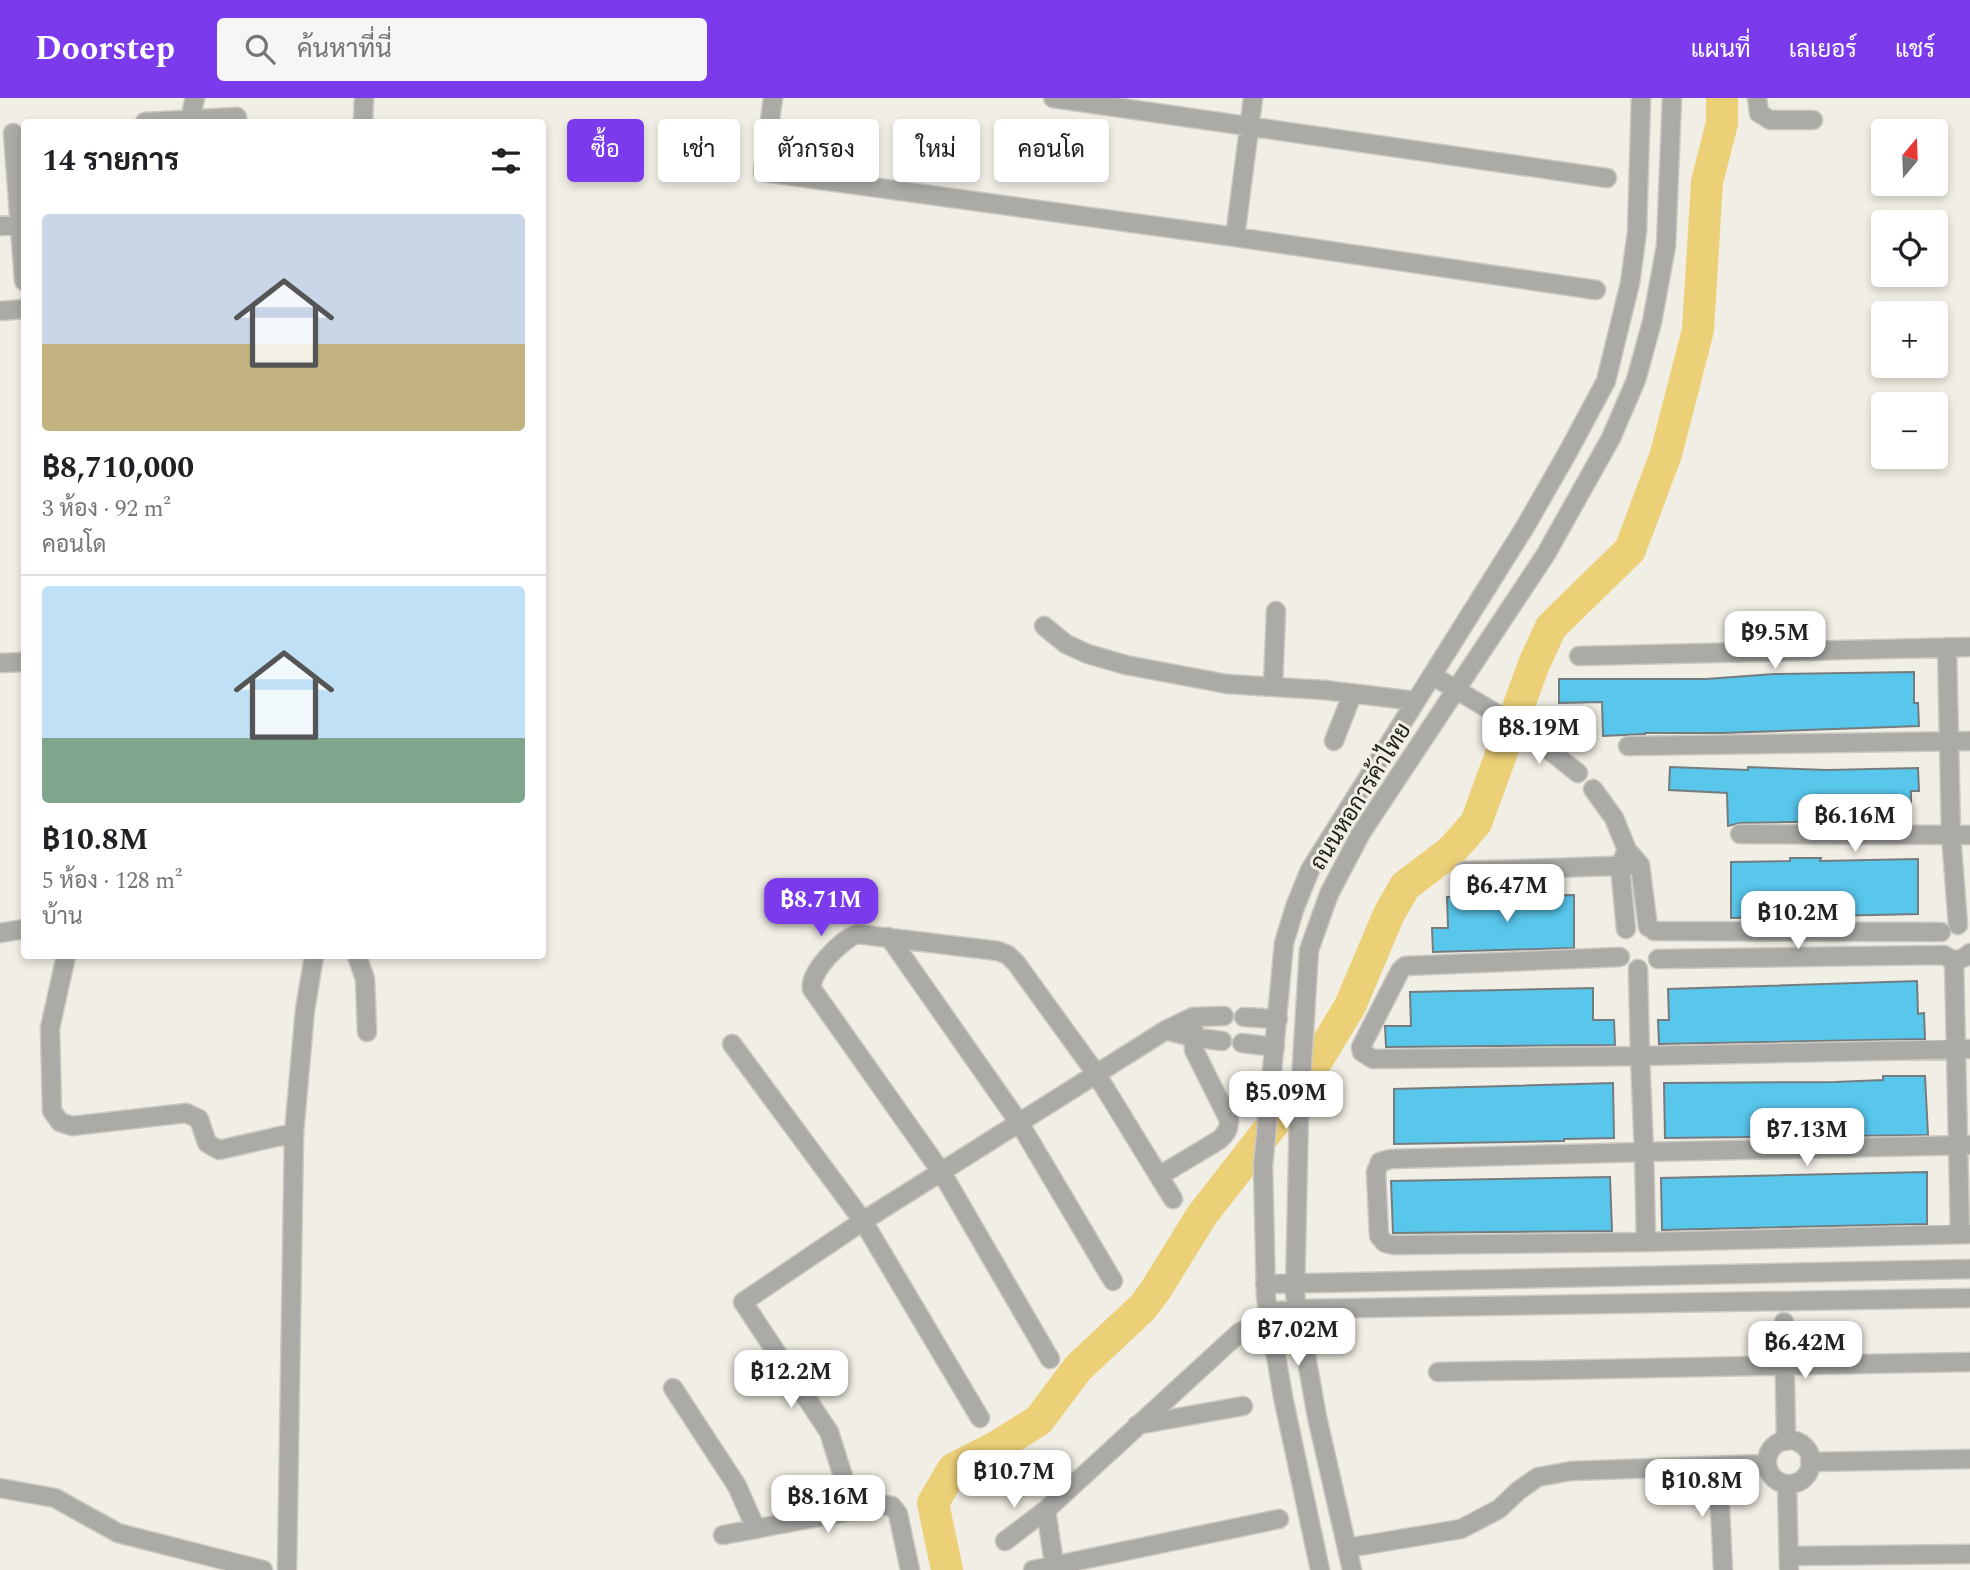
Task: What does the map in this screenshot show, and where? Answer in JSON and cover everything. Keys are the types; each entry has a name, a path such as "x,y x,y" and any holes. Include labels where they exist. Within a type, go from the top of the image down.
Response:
{"street":[{"path":"363,119 364,98"},
{"path":"773,98 763,173 1235,237 1596,290"},
{"path":"1053,98 1607,178"},
{"path":"1235,237 1253,98"},
{"name":"ถนนหอการค้าไทย","path":"1320,1570 1268,1315 1265,1284 1263,1167 1284,943 1310,870 1531,516 1606,381 1630,283 1637,232 1641,98"},
{"name":"ถนนหอการค้าไทย","path":"1352,1570 1317,1418 1295,1283 1299,1106 1309,950 1329,894 1361,833 1546,554 1611,438 1636,380 1652,322 1666,246 1672,98"},
{"path":"1757,98 1759,113 1770,120 1813,120"},
{"path":"190,119 206,105 237,117"},
{"path":"13,134 21,215"},
{"path":"0,226 21,225"},
{"path":"0,311 21,309"},
{"path":"1273,687 1276,611"},
{"path":"1044,626 1066,644 1088,654 1227,684 1416,701"},
{"path":"1947,647 1951,835 1962,930"},
{"path":"1579,656 1970,647"},
{"path":"0,663 21,662"},
{"path":"1433,676 1524,730 1578,774"},
{"path":"1334,741 1352,695"},
{"path":"1628,746 1970,741"},
{"path":"1593,789 1614,818 1624,858 1626,929 1618,942 1620,957 1624,963 1638,969 1646,968 1658,959 1960,956"},
{"path":"1740,834 1970,835"},
{"path":"1464,872 1624,858 1640,865 1651,929 1661,944 1658,959"},
{"path":"1626,929 1633,926 1651,929 1962,930"},
{"path":"0,933 21,930"},
{"path":"1960,956 1938,943 1962,930"},
{"path":"1051,1359 942,1173 812,989 811,981 816,971 849,937 857,934 998,951 1008,955 1095,1072 1173,1199"},
{"path":"890,937 1020,1124 1113,1281"},
{"path":"1960,956 1963,1049 1965,1234 1646,1242 1385,1243 1378,1236 1376,1172 1380,1162 1391,1159 1964,1145"},
{"path":"1620,957 1405,966 1400,971 1362,1047 1362,1052 1373,1059 1963,1049"},
{"path":"65,959 50,1028 52,1111 60,1122 72,1126 186,1112 199,1119 207,1143 219,1150 294,1133"},
{"path":"287,1570 294,1133 305,1010 314,959"},
{"path":"358,959 365,978 367,1032"},
{"path":"1638,969 1646,1242"},
{"path":"853,1511 830,1432 743,1302 863,1221 1020,1124 1095,1072 1193,1017 1224,1016"},
{"path":"1159,1176 1219,1140 1226,1134 1229,1126 1229,1120 1197,1059 1192,1037 1193,1017"},
{"path":"1244,1017 1278,1019"},
{"path":"1166,1030 1222,1041"},
{"path":"732,1044 863,1221 979,1418"},
{"path":"1242,1044 1275,1047"},
{"path":"1270,1087 1299,1106"},
{"path":"1265,1284 1970,1269"},
{"path":"1371,1281 1375,1308"},
{"path":"1005,1541 1046,1510 1240,1332 1268,1315 1298,1309 1970,1298"},
{"path":"1784,1322 1786,1441"},
{"path":"1438,1372 1970,1362"},
{"path":"673,1388 737,1486 756,1529"},
{"path":"1136,1425 1243,1406"},
{"path":"1786,1441 1800,1444 1811,1462 1806,1476 1787,1484 1774,1479 1767,1464 1773,1447 1786,1441"},
{"path":"1811,1462 1970,1459"},
{"path":"1347,1548 1461,1530 1499,1508 1538,1477 1571,1471 1767,1464"},
{"path":"1718,1466 1723,1570"},
{"path":"1787,1484 1789,1563 1970,1554"},
{"path":"0,1488 55,1498 118,1533 263,1570"},
{"path":"723,1535 882,1505 892,1506 898,1514 910,1570"},
{"path":"1046,1510 1055,1568"},
{"path":"1033,1570 1055,1568 1279,1519"}],"building":[{"path":"1914,672 1914,703 1918,703 1919,726 1603,736 1602,702 1559,703 1559,679 1706,679 1774,674"},
{"path":"1670,767 1748,770 1748,767 1827,770 1918,768 1919,791 1911,791 1911,820 1740,823 1728,826 1727,793 1669,790"},
{"path":"1790,858 1821,858 1820,861 1918,859 1918,914 1731,918 1731,862 1790,861"},
{"path":"1574,895 1574,948 1433,952 1432,928 1448,928 1447,897"},
{"path":"1917,981 1918,1014 1924,1013 1925,1039 1659,1044 1658,1020 1669,1020 1668,989"},
{"path":"1593,988 1593,1020 1614,1020 1615,1045 1386,1047 1385,1026 1411,1026 1410,992"},
{"path":"1883,1076 1925,1076 1928,1135 1665,1138 1664,1083 1835,1082 1883,1080"},
{"path":"1613,1083 1614,1138 1394,1144 1394,1089"},
{"path":"1927,1172 1927,1224 1662,1230 1661,1178"},
{"path":"1610,1177 1612,1231 1393,1233 1391,1181"}],"waterway":[{"path":"947,1570 933,1503 953,1469 998,1446 1039,1420 1078,1368 1143,1307 1155,1291 1202,1215 1298,1092 1350,1006 1389,914 1405,886 1451,851 1476,823 1534,664 1551,627 1630,550 1666,454 1698,330 1707,182 1722,123 1722,98"}]}
